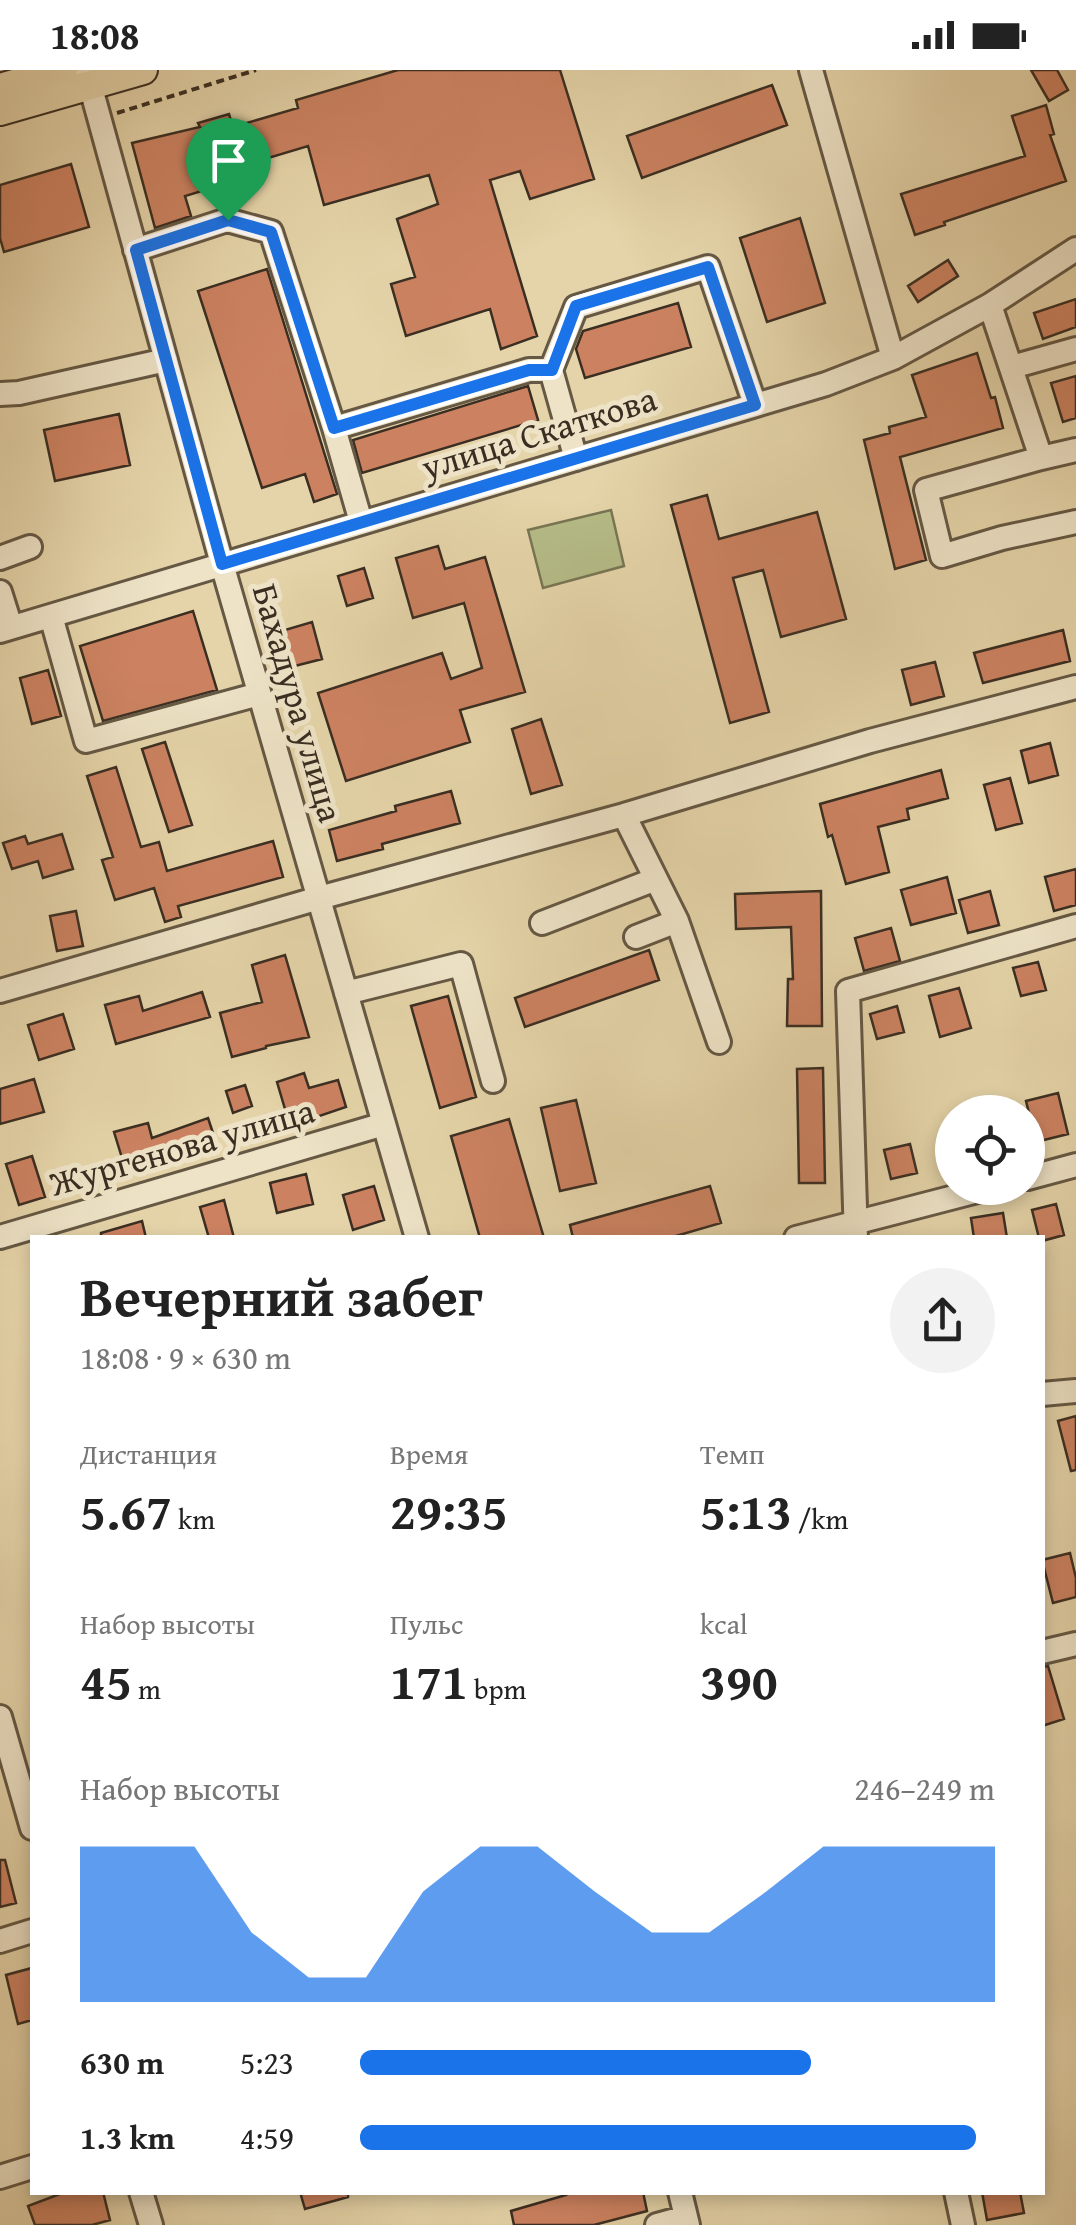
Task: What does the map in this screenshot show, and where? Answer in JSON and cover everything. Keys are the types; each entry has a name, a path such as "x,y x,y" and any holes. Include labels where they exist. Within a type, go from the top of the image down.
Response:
{"main road":[{"path":"0,88 63,70"},
{"path":"0,111 88,78 142,70"}],"street":[{"path":"811,70 893,358"},
{"name":"Бахадура улица","path":"88,78 222,564 416,1235"},
{"path":"136,250 228,220 271,232 361,522"},
{"name":"улица Скаткова","path":"6,630 826,384 893,358 990,305 1076,249"},
{"path":"576,458 552,370 576,306 708,267 755,405"},
{"path":"990,305 1041,458"},
{"path":"1012,367 1076,349"},
{"path":"0,394 166,360"},
{"path":"334,428 529,370 552,370"},
{"path":"1076,450 926,490 942,556 1076,522"},
{"path":"0,558 30,547"},
{"path":"0,592 6,630"},
{"path":"51,616 86,741 259,694"},
{"path":"0,992 319,898 624,815 870,740 1076,687"},
{"path":"624,815 677,920 719,1042"},
{"path":"542,923 656,878"},
{"path":"636,937 677,920"},
{"path":"856,1230 848,991 1076,926"},
{"path":"346,993 461,964 493,1081"},
{"name":"Жургенова улица","path":"0,1237 384,1124"},
{"path":"1045,1173 1076,1165"},
{"path":"818,1235 856,1230 935,1205"},
{"path":"1045,1394 1076,1391"},
{"path":"1045,1651 1076,1644"},
{"path":"0,1717 30,1821"},
{"path":"0,1941 30,1933"},
{"path":"0,2177 30,2168"},
{"path":"142,2195 151,2225"},
{"path":"657,2225 687,2221 681,2195"},
{"path":"957,2195 963,2225"}],"path":[{"path":"100,118 256,70"}],"green space":[{"path":"611,510 624,566 543,588 528,530"}],"building":[{"path":"398,70 560,70 594,179 530,199 520,171 490,180 537,336 501,349 490,309 406,336 391,284 415,277 397,219 438,204 429,175 324,205 308,146 245,165 248,177 185,196 191,216 155,228 132,143 200,127 198,123 229,114 233,127 298,108 296,100"},
{"path":"1031,70 1057,70 1068,90 1049,101"},
{"path":"772,85 787,125 642,178 627,136"},
{"path":"1046,105 1054,134 1050,135 1066,181 915,235 901,194 1025,156 1012,116"},
{"path":"71,164 89,227 4,252 0,238 0,185"},
{"path":"800,218 825,303 767,322 740,238"},
{"path":"948,260 958,276 918,302 908,286"},
{"path":"267,269 337,494 314,502 305,474 262,488 198,291"},
{"path":"1076,299 1076,327 1043,339 1034,313"},
{"path":"678,303 691,347 585,378 576,349 583,331"},
{"path":"977,353 1003,428 900,457 926,560 895,569 864,440 890,433 889,427 926,417 912,375"},
{"path":"1076,376 1076,418 1063,422 1051,383"},
{"path":"528,386 538,420 362,473 353,440"},
{"path":"119,414 130,465 55,481 44,430"},
{"path":"707,495 719,539 817,512 846,619 781,637 763,570 733,578 769,712 730,723 671,505"},
{"path":"438,546 445,569 485,557 525,692 460,710 470,742 346,781 318,693 442,653 451,679 482,668 464,603 413,618 396,558"},
{"path":"364,568 373,598 347,606 338,576"},
{"path":"193,611 217,690 103,721 80,646"},
{"path":"312,622 322,659 287,668 278,632"},
{"path":"1063,630 1070,661 983,683 974,653"},
{"path":"935,662 944,696 911,705 902,670"},
{"path":"48,670 61,716 32,724 20,678"},
{"path":"541,719 562,785 531,794 512,729"},
{"path":"165,742 192,825 169,832 142,749"},
{"path":"1050,743 1058,775 1029,783 1021,751"},
{"path":"116,767 141,847 159,842 167,871 273,841 283,877 178,906 181,917 165,922 154,888 115,900 102,860 113,857 87,776"},
{"path":"941,770 948,798 907,809 909,819 878,827 889,872 846,884 820,804"},
{"path":"1010,778 1022,823 996,830 984,785"},
{"path":"451,791 460,823 337,861 329,830"},
{"path":"62,834 73,869 43,878 38,861 12,869 3,843 25,836 28,844"},
{"path":"1076,869 1076,905 1054,911 1045,877"},
{"path":"947,877 956,913 911,925 901,890"},
{"path":"821,891 822,1026 787,1026 788,979 793,979 791,927 736,929 735,894"},
{"path":"990,891 999,925 968,933 959,900"},
{"path":"76,911 83,946 57,951 50,916"},
{"path":"891,928 900,961 864,971 855,938"},
{"path":"649,950 659,980 525,1027 515,998"},
{"path":"285,955 309,1037 232,1057 220,1013 262,1002 252,965"},
{"path":"1038,962 1046,990 1021,996 1013,968"},
{"path":"959,988 971,1028 940,1037 929,996"},
{"path":"202,992 210,1017 116,1044 105,1005 139,996 143,1011"},
{"path":"448,996 476,1097 440,1108 411,1006"},
{"path":"897,1006 904,1032 877,1039 870,1014"},
{"path":"63,1014 74,1049 39,1060 28,1025"},
{"path":"823,1068 825,1183 799,1183 797,1069"},
{"path":"304,1073 309,1088 338,1080 346,1107 290,1126 277,1082"},
{"path":"34,1079 44,1112 0,1124 0,1089"},
{"path":"245,1085 252,1106 233,1113 226,1091"},
{"path":"1058,1093 1068,1134 1045,1140 1045,1096"},
{"path":"576,1100 596,1183 560,1191 541,1108"},
{"path":"208,1118 218,1148 188,1159 186,1153 126,1171 114,1132 148,1123 152,1138"},
{"path":"509,1119 543,1235 479,1235 451,1136"},
{"path":"910,1144 917,1173 891,1179 884,1150"},
{"path":"32,1156 45,1197 19,1205 6,1164"},
{"path":"306,1174 313,1204 277,1213 270,1183"},
{"path":"374,1186 384,1220 353,1230 343,1195"},
{"path":"710,1186 721,1223 679,1235 572,1235 570,1225"},
{"path":"224,1200 233,1235 208,1235 200,1207"},
{"path":"1056,1204 1064,1235 1045,1240 1045,1235 1038,1235 1032,1210"},
{"path":"1003,1213 1007,1235 974,1235 971,1218"},
{"path":"142,1221 145,1235 101,1235"},
{"path":"1076,1416 1076,1470 1071,1471 1058,1421"},
{"path":"1070,1553 1076,1597 1053,1603 1045,1559"},
{"path":"1045,1666 1064,1719 1045,1725"},
{"path":"0,1860 5,1860 16,1903 0,1907"},
{"path":"30,1969 30,2021 18,2024 6,1975"},
{"path":"57,2195 104,2195 110,2220 92,2225 35,2225 28,2206"},
{"path":"301,2195 348,2195 348,2197 305,2209"},
{"path":"566,2195 644,2195 647,2211 594,2225 514,2225 511,2211"},
{"path":"983,2195 1021,2195 1024,2213 987,2220"}],"route":[{"path":"228,220 271,232 334,428 529,370 552,370 576,306 708,267 755,405 222,564 136,250 228,220"}]}
